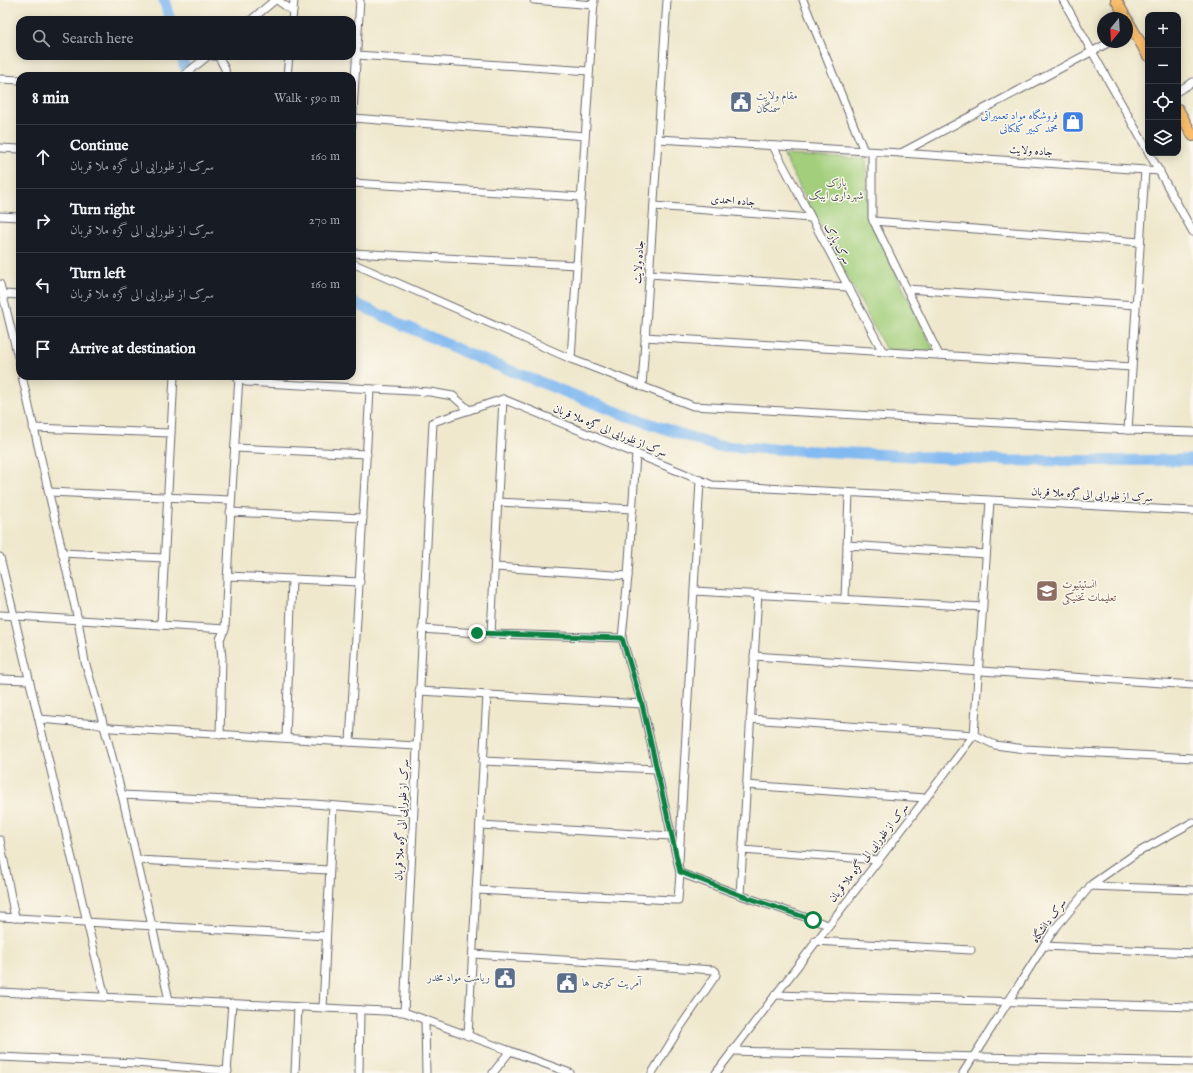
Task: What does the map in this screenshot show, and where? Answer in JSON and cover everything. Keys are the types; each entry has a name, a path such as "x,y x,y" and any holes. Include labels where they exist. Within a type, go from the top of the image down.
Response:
{"highway":[{"path":"1116,0 1123,12"},
{"path":"1133,35 1145,52"},
{"path":"1181,114 1193,136"}],"street":[{"path":"256,16 276,0 293,10"},
{"path":"292,16 294,0"},
{"path":"356,72 360,0"},
{"path":"534,0 594,2 571,359"},
{"name":"جاده ولایت","path":"642,387 667,0"},
{"path":"803,0 868,151 873,221 940,355"},
{"path":"1063,0 1145,145"},
{"name":"جاده ولایت","path":"901,153 1099,48"},
{"path":"357,55 589,72"},
{"path":"188,72 203,60"},
{"path":"220,60 225,72"},
{"path":"287,72 289,60"},
{"path":"0,79 16,80"},
{"path":"1181,89 1193,82"},
{"path":"356,118 585,136"},
{"name":"جاده ولایت","path":"658,139 901,153 1160,172"},
{"name":"سرک پارک","path":"773,146 883,352"},
{"path":"0,148 16,149"},
{"path":"1151,156 1193,232"},
{"path":"1128,430 1145,170"},
{"path":"356,183 581,197"},
{"name":"جاده احمدی","path":"654,206 811,218"},
{"path":"0,216 16,217"},
{"path":"873,221 1140,242"},
{"path":"356,253 577,265"},
{"path":"356,265 571,359 693,406 1128,430 1193,432"},
{"path":"649,274 847,287"},
{"path":"0,284 16,346"},
{"path":"907,289 1136,305"},
{"path":"3,294 16,295"},
{"path":"645,337 1132,367"},
{"path":"23,380 78,620 85,662 122,795 169,1000"},
{"path":"161,625 174,380"},
{"path":"220,734 222,658 220,639 225,629 230,500 232,496 236,448 238,380"},
{"path":"243,380 246,382 370,390 430,392 453,396 470,410"},
{"path":"350,742 370,390"},
{"path":"491,634 496,567 503,399"},
{"name":"سرک از ظورایی الی گزه ملا قربان","path":"404,1012 433,422 503,399 712,485 848,494 1193,511"},
{"path":"33,428 170,433"},
{"path":"236,448 367,454"},
{"path":"636,454 628,576 622,638 642,704 679,870"},
{"path":"476,890 678,900 700,480"},
{"path":"49,492 230,500"},
{"path":"845,599 848,494"},
{"path":"974,735 990,501"},
{"path":"498,502 633,509"},
{"path":"230,512 363,518"},
{"path":"846,544 986,554"},
{"path":"62,552 164,558"},
{"path":"0,558 28,680 40,719 105,997"},
{"path":"496,567 628,576"},
{"path":"227,576 360,582"},
{"path":"286,738 292,579"},
{"path":"694,591 983,607"},
{"path":"740,895 758,594"},
{"path":"0,615 225,629"},
{"path":"422,628 491,634 622,638"},
{"path":"754,656 1193,685"},
{"path":"0,679 28,680"},
{"path":"419,691 642,704"},
{"path":"468,1036 487,695"},
{"path":"40,719 104,726 416,746"},
{"path":"750,719 974,735 995,745 1025,749 1193,758"},
{"name":"سرک از ظورایی الی گزه ملا قربان","path":"716,1073 815,941 974,735"},
{"path":"483,761 656,769"},
{"path":"746,785 925,798"},
{"path":"122,795 333,806 413,812"},
{"path":"323,1008 333,806"},
{"name":"سرک دانشگاه","path":"963,1073 1044,946 1071,907 1090,886 1135,854 1193,822"},
{"path":"480,825 671,836"},
{"path":"0,840 9,878 15,918"},
{"path":"742,850 879,860"},
{"path":"138,860 330,870"},
{"path":"679,870 740,895 828,924"},
{"path":"1090,886 1193,890"},
{"path":"0,917 326,936"},
{"path":"815,941 971,950"},
{"path":"1044,946 1193,953"},
{"path":"472,954 714,970 716,975 681,1026 652,1073"},
{"path":"0,992 404,1012 570,1073"},
{"path":"775,995 1193,1007"},
{"path":"0,1057 135,1063 227,1072 232,1003"},
{"path":"295,1073 298,1007"},
{"path":"358,1073 360,1010"},
{"path":"425,1020 426,1073"},
{"path":"494,1073 510,1051"},
{"path":"732,1051 1193,1062"}],"green space":[{"name":"پارک شهرداری ایبک","path":"783,155 866,159 868,217 934,351 886,350"}],"waterway":[{"path":"164,0 169,16"},
{"path":"183,60 184,65"},
{"path":"356,304 473,356 622,414 716,446 1007,461 1193,460"}],"place":[{"name":"مقام ولایت سمنگان","path":"741,102"},
{"name":"فروشگاه مواد تعمیراتی محمد کبیر کلکانی","path":"1073,122"},
{"name":"انستیتیوت تعلیمات تخنیکی","path":"1047,591"},
{"name":"ریاست مواد مخدر","path":"505,978"},
{"name":"آمریت کوچی ها","path":"567,983"}],"route":[{"path":"477,633 622,638 642,704 680,872 740,895 813,920"}]}
